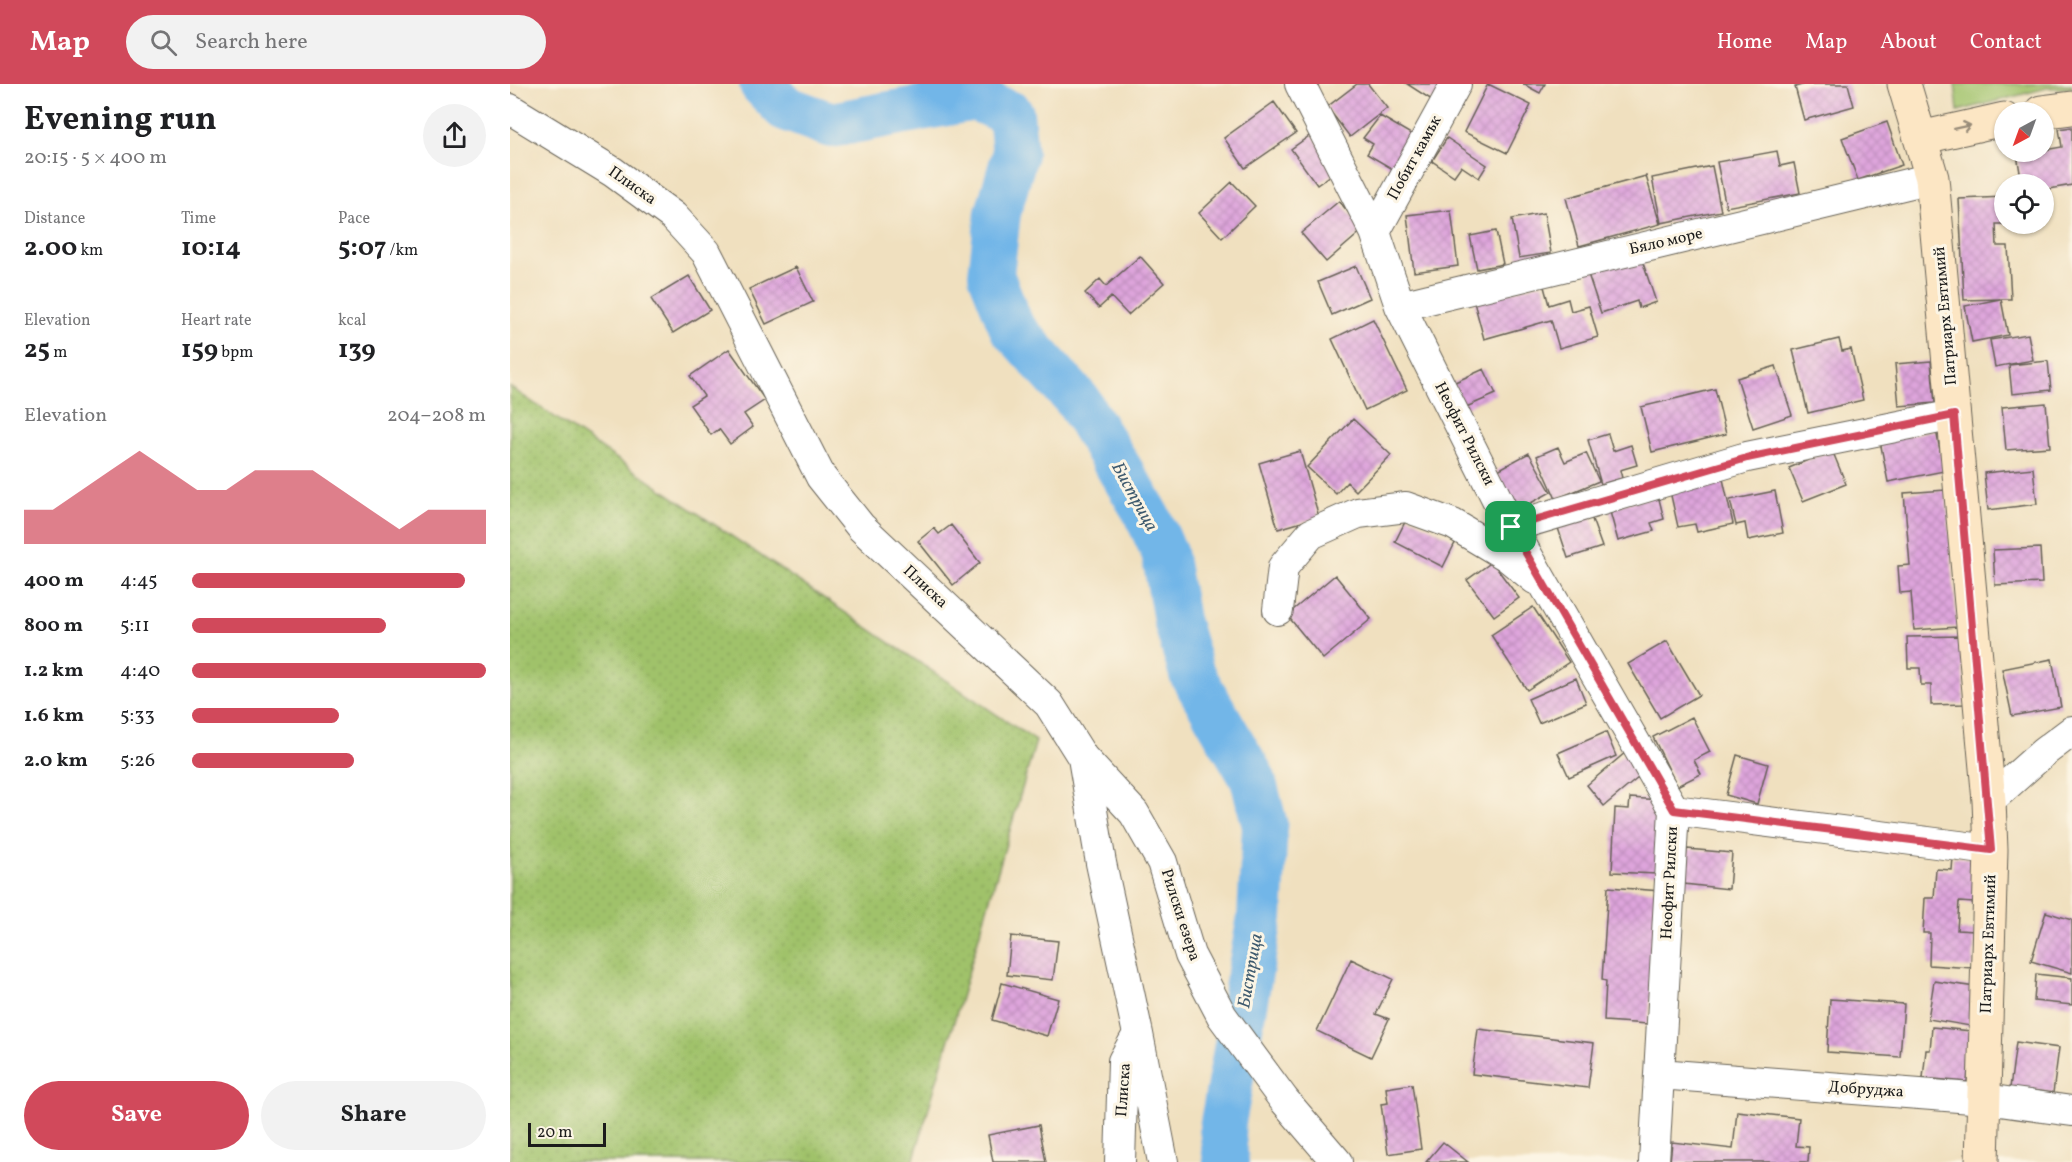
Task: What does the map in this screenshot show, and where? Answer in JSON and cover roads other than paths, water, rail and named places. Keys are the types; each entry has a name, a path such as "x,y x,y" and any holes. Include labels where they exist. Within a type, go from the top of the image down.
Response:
{"street":[{"name":"Неофит Рилски","path":"1300,84 1375,232 1400,306 1511,527 1674,810 1654,1162"},
{"name":"Побит камък","path":"1375,232 1456,84"},
{"name":"Патриарх Евтимий","path":"1904,84 1932,178 1989,801 1991,850 1982,1162"},
{"path":"2054,110 2072,108"},
{"name":"Плиска","path":"510,109 613,172 673,216 686,230 705,252 821,477 861,526 1049,704 1083,758 1101,863 1138,1034 1123,1061 1120,1162"},
{"path":"1920,138 1994,121"},
{"name":"Бяло море","path":"1400,306 1932,178"},
{"path":"1511,527 1747,458 1954,415"},
{"path":"1278,610 1283,567 1311,534 1358,513 1406,507 1453,524 1508,557 1549,590"},
{"path":"1989,801 2044,752 2072,731"},
{"name":"Рилски езера","path":"1083,758 1134,813 1162,862 1190,955 1222,1016 1284,1100 1337,1162"},
{"path":"1674,810 1991,850"},
{"path":"1138,1034 1163,1162"},
{"name":"Добруджа","path":"1659,1074 1985,1099 2072,1111"}],"waterway":[{"name":"Бистрица","path":"762,84 785,108 831,125 975,98 1011,114 1015,154 998,213 991,275 1012,328 1078,401 1145,511 1164,552 1176,620 1192,674 1253,779 1265,826 1260,917 1222,1128 1226,1162"}]}
